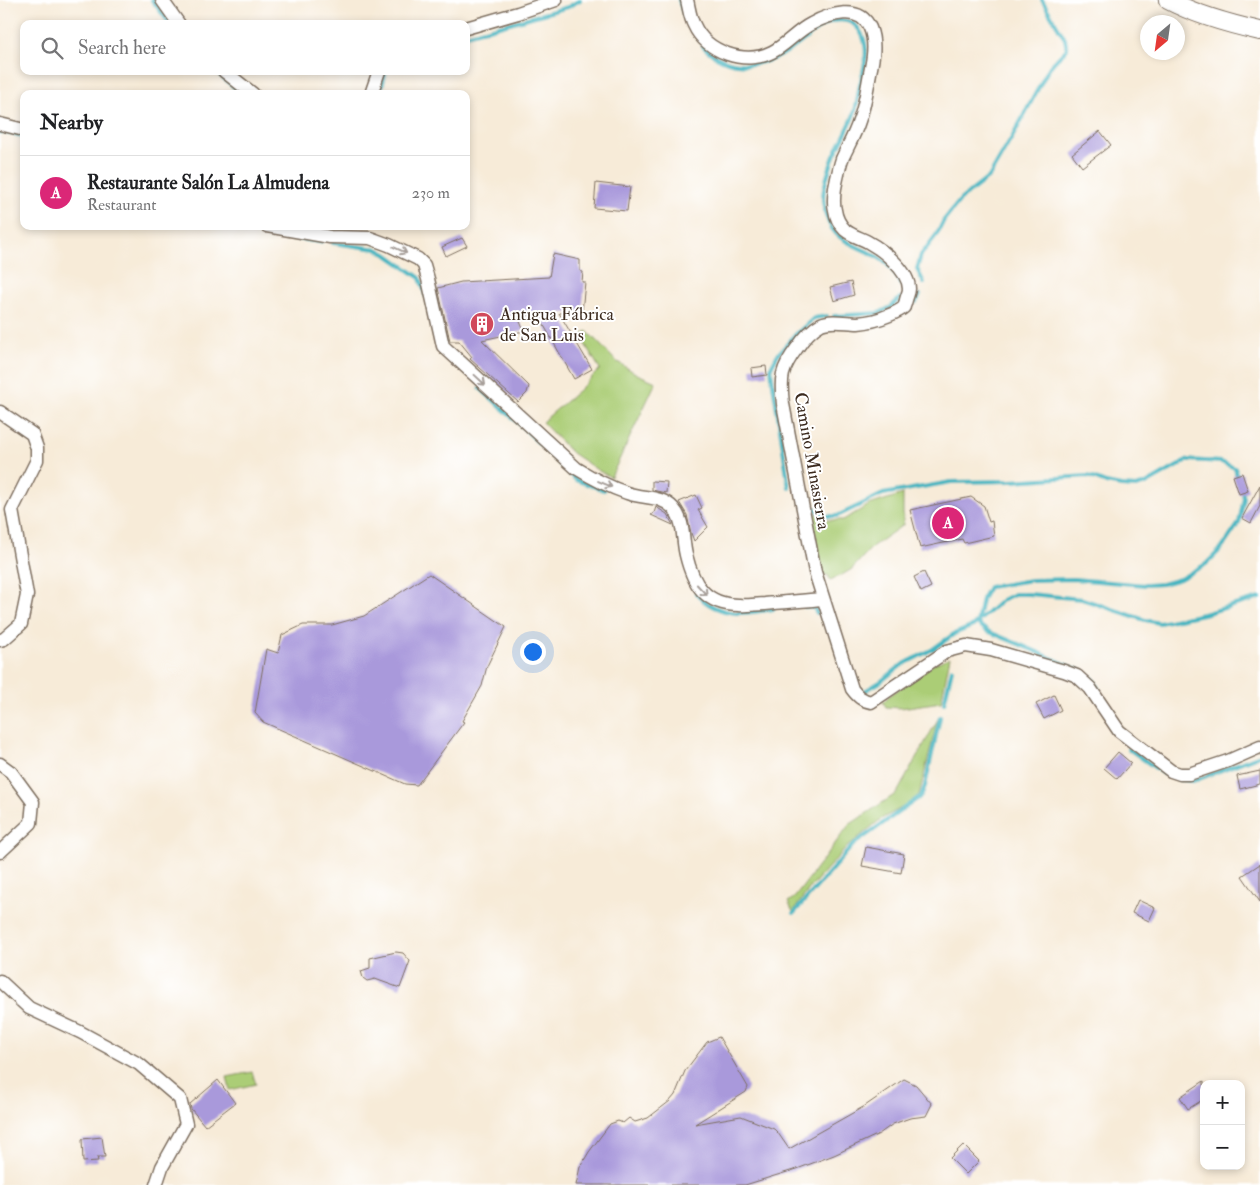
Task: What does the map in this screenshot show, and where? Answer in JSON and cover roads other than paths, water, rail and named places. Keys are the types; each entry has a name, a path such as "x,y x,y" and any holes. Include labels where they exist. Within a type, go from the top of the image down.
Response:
{"main road":[{"path":"1168,0 1182,7 1260,32"}],"street":[{"path":"162,0 176,20"},
{"path":"470,27 556,0"},
{"name":"Camino Minasierra","path":"686,0 694,25 701,36 710,45 734,57 747,58 770,53 810,24 843,12 854,13 864,19 870,27 874,39 873,57 862,114 837,175 834,209 838,221 844,229 881,249 891,259 908,280 909,290 904,306 895,313 874,321 822,323 799,344 790,356 782,374 781,383 783,404 815,572 852,689 859,698 871,702 947,651 966,646 991,650 1077,676 1090,688 1119,731 1171,771 1189,774 1228,761 1260,747"},
{"path":"229,75 248,90"},
{"path":"372,90 378,75"},
{"path":"0,124 20,129"},
{"path":"290,230 330,237 370,238 418,259 424,265 443,346 576,468 605,485 628,494 660,499 674,509 681,521 689,570 696,583 709,597 738,606 822,599"},
{"path":"0,412 32,434 37,448 37,460 12,510 27,595 21,624 4,639 0,640"},
{"path":"0,764 11,772 33,802 31,823 0,852"},
{"path":"0,981 29,1008 80,1032 139,1064 180,1099 186,1124 162,1167 156,1185"}],"waterway":[{"path":"152,0 167,20"},
{"path":"470,34 568,7 580,0"},
{"path":"679,0 685,17"},
{"path":"924,283 917,269 921,255 937,234 944,220 961,199 989,177 1049,68 1067,49 1065,39 1042,0"},
{"path":"703,46 725,61 737,64 761,63 785,53 830,22 846,21 857,27 865,44 864,66 855,111 834,156 827,178 823,193 824,205 831,227 836,234 850,244 885,262 893,270 900,284"},
{"path":"220,75 237,90"},
{"path":"381,90 385,75"},
{"path":"0,132 20,135"},
{"path":"254,230 282,237 321,242"},
{"path":"333,243 377,249 386,254 420,278 426,296"},
{"path":"916,302 920,295"},
{"path":"834,316 879,313 891,307 901,298"},
{"path":"789,488 771,367 778,354 795,335 814,318 827,316"},
{"path":"480,388 524,428 576,480 604,490"},
{"path":"810,505 825,516 837,516 883,494 951,482 1011,481 1088,476 1106,483 1136,487 1146,484 1188,460 1221,462 1235,468 1238,479"},
{"path":"1098,689 1093,679 1079,670 987,631 977,623 982,599 989,587 1031,580 1073,579 1146,585 1162,584 1180,579 1206,564 1222,548 1239,523 1244,498 1241,488"},
{"path":"696,593 709,604 731,612 746,613 773,609"},
{"path":"865,691 902,665 933,649 954,634 973,626 1002,600 1014,594 1082,599 1159,623 1203,614 1260,598"},
{"path":"805,607 814,608 817,613"},
{"path":"944,703 952,669"},
{"path":"794,913 854,844 921,796 925,786 940,717"},
{"path":"1129,749 1164,774"},
{"path":"1178,779 1194,781 1260,755"}],"place":[{"name":"Antigua Fábrica de San Luis","path":"482,324"},
{"name":"Restaurante Salón La Almudena","path":"948,523"}]}
